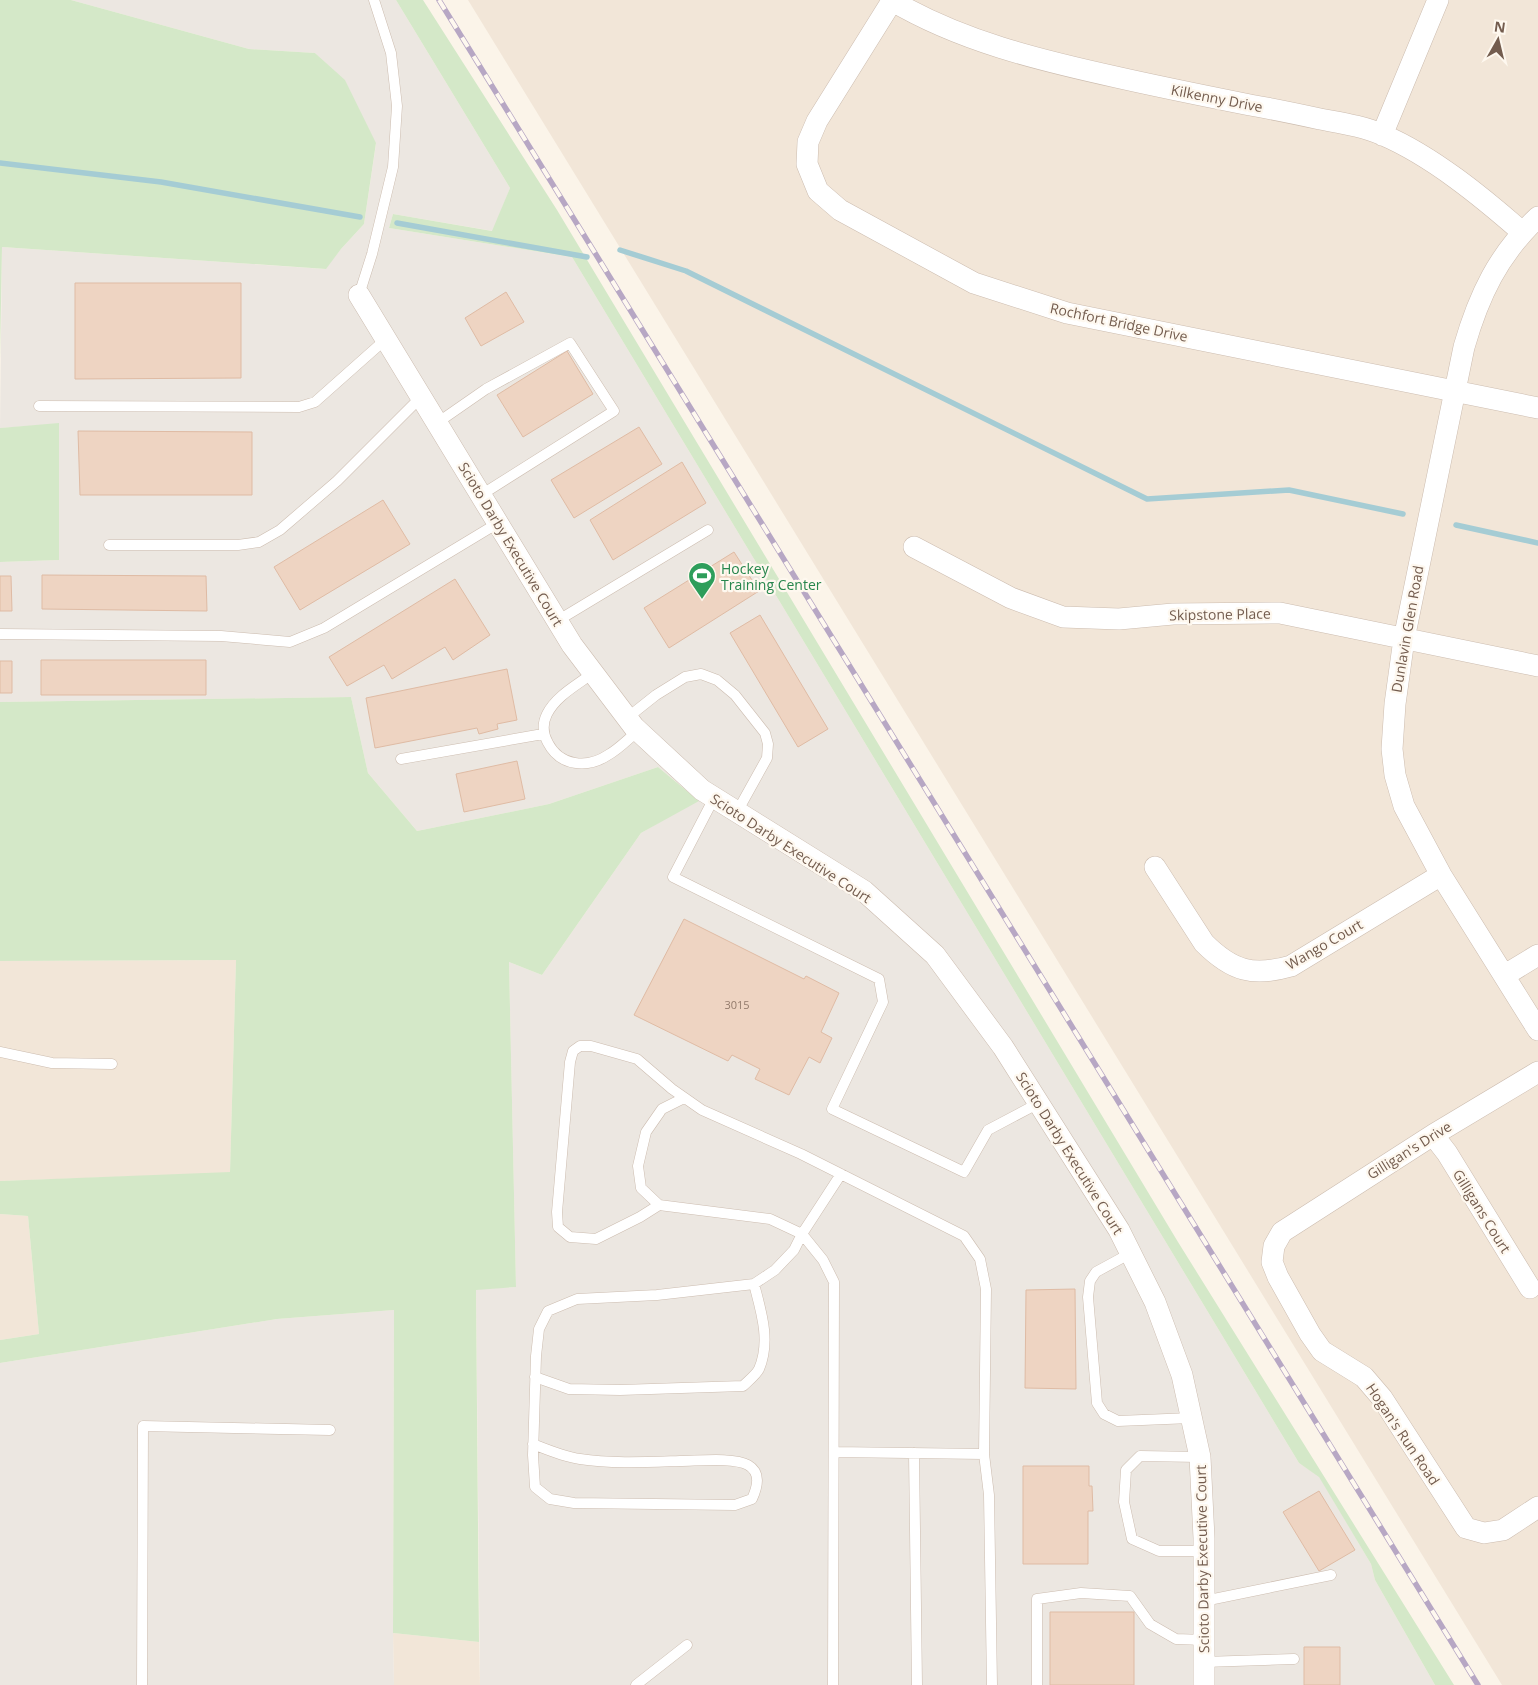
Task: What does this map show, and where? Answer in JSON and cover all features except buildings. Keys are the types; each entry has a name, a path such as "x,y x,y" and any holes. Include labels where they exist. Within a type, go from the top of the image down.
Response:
{"street":[{"name":"Kilkenny Drive","path":"892,0 917,14 964,34 1019,54 1200,95 1350,124 1382,135 1414,151 1457,180 1522,232"},
{"name":"Rochfort Bridge Drive","path":"892,0 816,121 808,142 807,164 818,191 840,210 974,283 1067,313 1538,408"},
{"path":"1382,135 1438,0"},
{"name":"Dunlavin Glen Road","path":"1538,217 1522,232 1496,267 1482,292 1464,347 1404,639 1395,704 1392,749 1395,775 1404,806 1441,875 1538,1030"},
{"name":"Scioto Darby Executive Court","path":"359,295 572,645 633,725 702,790 864,891 935,955 1003,1047 1119,1230 1155,1302 1182,1375 1200,1457 1204,1551 1204,1685"},
{"name":"Skipstone Place","path":"914,547 1011,598 1063,617 1119,619 1173,614 1280,613 1538,666"},
{"name":"Wango Court","path":"1155,867 1208,947 1229,964 1260,972 1291,966 1441,875"},
{"path":"1505,976 1538,955"},
{"name":"Gilligan's Drive","path":"1282,1232 1433,1134 1538,1072"},
{"name":"Gilligans Court","path":"1433,1134 1447,1153 1530,1288"},
{"name":"Hogan's Run Road","path":"1282,1232 1274,1246 1272,1262 1278,1278 1310,1334 1322,1351 1364,1377 1382,1398 1466,1528 1484,1533 1503,1530 1538,1507"}],"lane":[{"path":"359,295 372,254 393,167 398,106 392,52 374,0"},
{"path":"39,406 298,407 315,402 386,339"},
{"path":"437,422 486,389 570,343 614,411 481,496"},
{"path":"109,545 238,545 259,542 280,530 337,481 421,397"},
{"path":"0,634 221,636 290,642 324,628 498,523"},
{"path":"557,621 708,530"},
{"path":"593,673 556,701 546,715 543,734 550,748 564,760 572,763 587,763 607,756 656,695 685,677 701,674 717,680 735,695 765,733 768,744 767,758 737,812"},
{"path":"401,759 543,734"},
{"path":"714,798 672,877 879,979 884,1002 832,1109 964,1172 988,1130 1039,1103"},
{"path":"659,1205 640,1217 596,1239 570,1237 558,1227 557,1212 570,1062 573,1051 580,1046 591,1046 637,1059 684,1098 702,1110 802,1154 964,1236 980,1259 986,1289 984,1454 989,1495 992,1685"},
{"path":"0,1052 52,1063 112,1064"},
{"path":"684,1098 662,1109 646,1132 638,1166 641,1188 659,1205 770,1220 802,1234 823,1260 834,1282 833,1685"},
{"path":"533,1444 580,1459 637,1462 729,1461 748,1465 756,1473 758,1487 752,1499 735,1505 574,1503 550,1499 535,1487 533,1444 538,1329 548,1311 577,1299 657,1295 754,1284 775,1270 794,1250 802,1234 841,1174"},
{"path":"1131,1254 1096,1272 1090,1281 1088,1297 1096,1403 1104,1414 1118,1422 1191,1418"},
{"path":"535,1377 569,1389 620,1390 743,1386 759,1371 765,1347 763,1316 754,1284"},
{"path":"142,1685 143,1426 330,1430"},
{"path":"834,1452 984,1454"},
{"path":"914,1453 917,1685"},
{"path":"1200,1457 1140,1456 1126,1470 1124,1502 1132,1539 1159,1551 1204,1551"},
{"path":"1204,1601 1331,1575"},
{"path":"1037,1685 1038,1599 1081,1593 1130,1596 1150,1624 1176,1639 1204,1640"},
{"path":"636,1685 686,1645"},
{"path":"1204,1662 1294,1660"}],"shaded area":[{"path":"71,0 396,0 510,188 493,231 393,214 389,228 572,257 1299,1463 1319,1476 1371,1564 1375,1580 1435,1685 480,1685 476,1289 516,1287 509,962 542,975 641,833 698,800 658,767 549,804 417,831 368,773 351,697 0,702 0,562 59,560 59,424 0,428 2,247 325,269 364,224 376,144 345,81 315,53 249,49"},
{"path":"468,0 1538,0 1538,1685 1502,1685"},
{"path":"236,960 230,1173 0,1181 0,961"},
{"path":"0,1214 28,1216 39,1334 0,1340"},
{"path":"394,1310 394,1685 0,1685 0,1363 277,1319"},
{"path":"393,1633 479,1642 480,1685 394,1685"}],"green space":[{"path":"0,0 71,0 249,49 315,53 345,80 376,143 364,224 326,269 2,247 0,359"},
{"path":"396,0 423,0 557,210 1178,1242 1454,1685 1435,1685 1375,1580 1371,1564 1319,1477 1299,1463 572,257 389,228 393,214 492,231 510,188"},
{"path":"59,423 59,560 0,562 0,428"},
{"path":"351,697 368,773 417,831 549,804 658,767 699,801 641,833 542,975 509,962 516,1287 476,1290 479,1642 393,1633 394,1310 277,1319 0,1363 0,1340 39,1334 28,1216 0,1214 0,1181 230,1172 236,960 0,961 0,702"}],"waterway":[{"path":"0,163 161,182 360,217"},
{"path":"397,223 587,257"},
{"path":"620,250 686,271 1147,499 1289,490 1403,514"},
{"path":"1456,525 1538,543"}],"railway":[{"path":"439,0 1478,1685"}],"place":[{"name":"Hockey Training Center","path":"702,600"}]}
